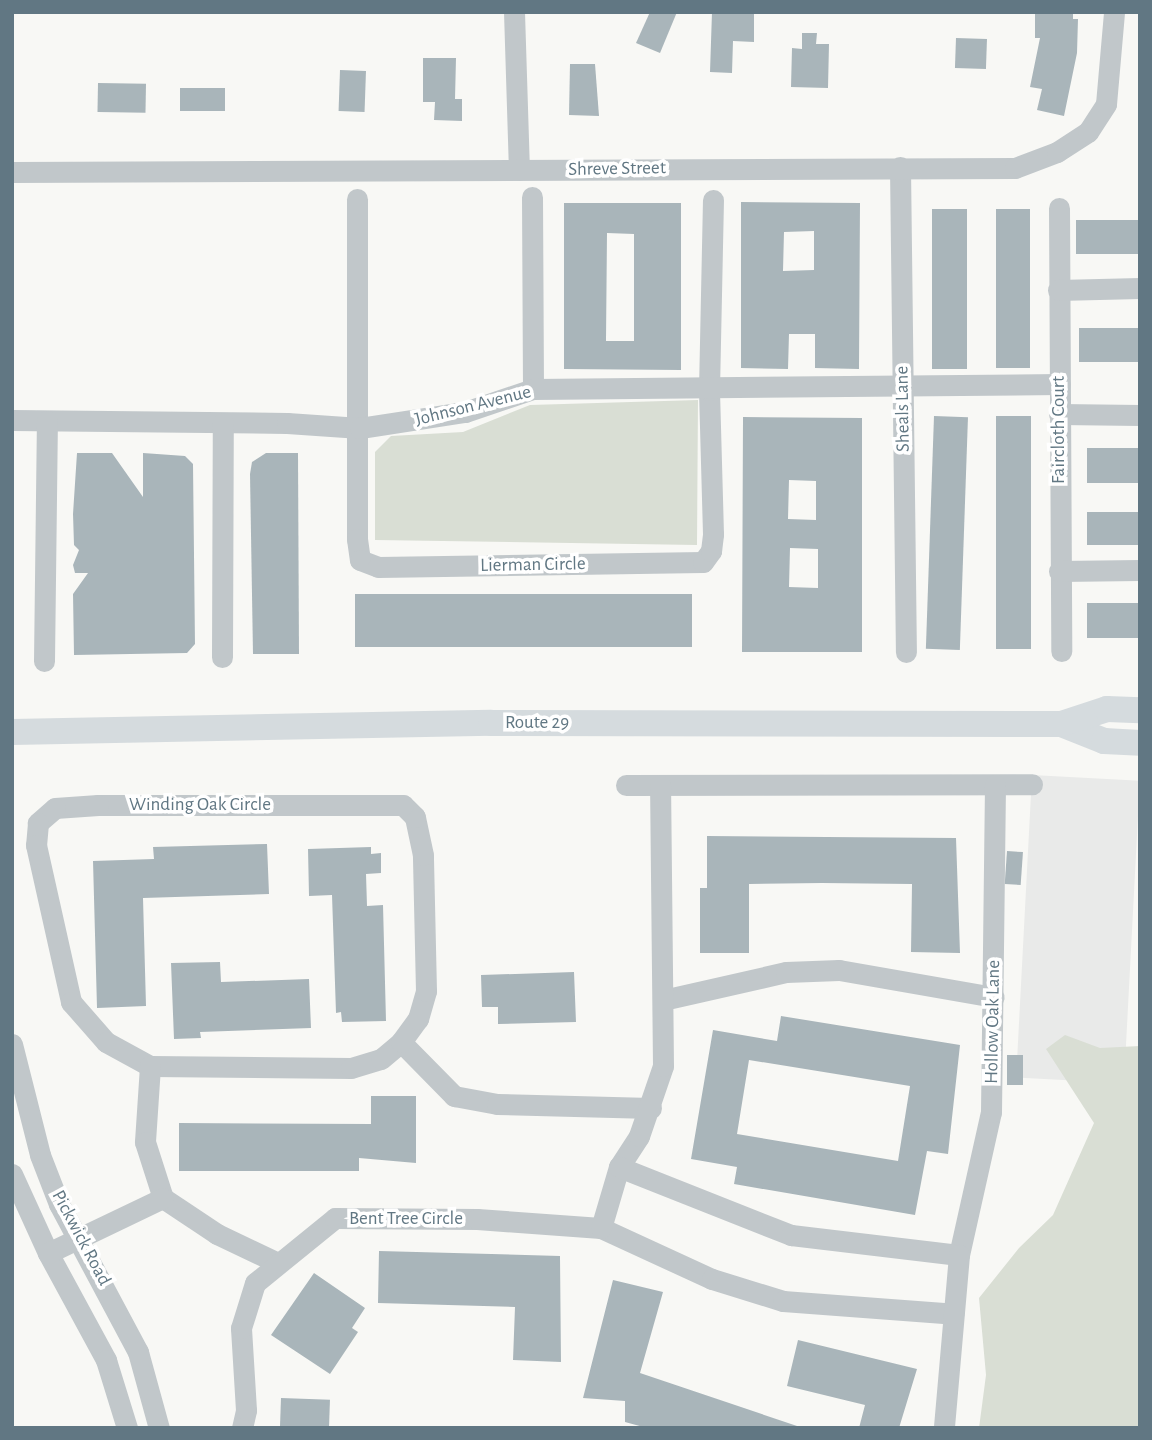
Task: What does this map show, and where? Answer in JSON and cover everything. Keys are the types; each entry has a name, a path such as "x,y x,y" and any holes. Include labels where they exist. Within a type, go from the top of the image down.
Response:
{"main road":[{"name":"Route 29","path":"12,732 491,723 1061,724 1107,709 1140,710"},
{"name":"Route 29","path":"1061,724 1104,741 1140,743"}],"street":[{"path":"514,12 519,170"},
{"name":"Shreve Street","path":"12,172 1015,168 1057,152 1088,132 1106,104 1114,12"},
{"name":"Sheals Lane","path":"900,167 905,652"},
{"path":"532,197 533,389"},
{"name":"Lierman Circle","path":"357,199 360,428 357,539 360,560 378,567 703,562 711,551 713,534 709,390 713,200"},
{"name":"Faircloth Court","path":"1059,208 1061,651"},
{"path":"1058,290 1140,288"},
{"name":"Johnson Avenue","path":"12,420 360,428 465,412 533,389 709,390 1059,384"},
{"path":"1059,414 1140,415"},
{"path":"44,661 47,421"},
{"path":"222,657 223,423"},
{"path":"1059,571 1140,570"},
{"path":"626,785 1032,784"},
{"path":"601,1228 619,1167 651,1108 663,1066 660,785"},
{"name":"Hollow Oak Lane","path":"959,1255 991,1112 995,785"},
{"name":"Winding Oak Circle","path":"402,805 422,831 426,991 418,1018 401,1042 381,1059 351,1068 150,1066 106,1041 71,1002 36,845 38,823 55,808 402,805"},
{"path":"663,1000 786,972 839,970 994,997"},
{"path":"401,1042 454,1096 497,1104 651,1108"},
{"name":"Pickwick Road","path":"12,1044 40,1155 79,1240 138,1352 159,1428"},
{"path":"150,1066 145,1142 163,1198 217,1234 278,1263"},
{"path":"619,1167 791,1235 959,1255 944,1428"},
{"name":"Pickwick Road","path":"12,1174 48,1253 106,1360 127,1428"},
{"path":"48,1253 163,1198"},
{"name":"Bent Tree Circle","path":"242,1428 246,1410 241,1328 256,1283 335,1218 477,1219 601,1228 712,1279 783,1301 954,1314"}],"shaded area":[{"path":"698,400 697,545 375,540 375,452 391,436 463,432 530,405"},
{"path":"1032,775 1140,781 1124,1083 1016,1078"},
{"path":"1065,1035 1100,1048 1140,1046 1140,1428 979,1428 986,1375 979,1298 1019,1248 1053,1215 1094,1123 1046,1049"}],"building":[{"path":"650,12 677,12 660,53 636,43"},
{"path":"712,12 754,12 754,42 733,41 732,73 710,72"},
{"path":"1035,12 1073,12 1073,19 1078,19 1077,53 1064,116 1037,110 1042,89 1030,87 1040,38 1035,38"},
{"path":"802,33 817,33 816,44 829,44 828,88 791,87 792,48 802,49"},
{"path":"956,38 987,39 986,69 955,68"},
{"path":"423,58 456,58 455,99 462,99 462,121 434,120 435,102 423,102"},
{"path":"570,64 595,64 599,116 569,115"},
{"path":"340,70 366,71 365,112 339,111"},
{"path":"98,83 146,84 145,113 97,112"},
{"path":"180,88 225,88 225,111 180,111"},
{"path":"741,202 860,203 859,369 815,368 815,334 789,334 788,369 741,368","holes":["814,231 814,270 783,271 784,232"]},
{"path":"564,203 681,203 681,370 564,369","holes":["607,233 634,234 634,341 606,341"]},
{"path":"932,209 967,209 967,369 932,369"},
{"path":"996,209 1030,209 1030,368 996,368"},
{"path":"1076,220 1140,220 1140,254 1076,254"},
{"path":"1079,328 1140,328 1140,362 1079,362"},
{"path":"934,416 968,417 960,650 926,649"},
{"path":"996,416 1031,416 1031,649 996,649"},
{"path":"743,417 862,418 862,652 742,652","holes":["789,480 816,481 816,520 788,519","790,548 818,549 818,588 789,587"]},
{"path":"1087,448 1140,448 1140,483 1087,483"},
{"path":"77,453 112,453 143,497 143,453 185,456 193,464 195,644 187,653 74,655 73,594 88,573 75,573 73,565 79,550 74,545 73,514"},
{"path":"266,453 298,453 299,654 253,654 250,474 252,462"},
{"path":"1087,512 1140,512 1140,545 1087,545"},
{"path":"355,594 692,594 692,647 355,647"},
{"path":"1087,603 1140,603 1140,638 1087,638"},
{"path":"707,836 956,838 960,953 911,952 912,884 822,883 749,884 749,953 700,953 700,888 707,888"},
{"path":"267,844 269,894 143,898 146,1006 97,1008 93,861 154,859 153,847"},
{"path":"371,847 371,854 381,853 381,873 366,874 367,906 383,905 386,1021 342,1022 341,1012 336,1013 332,895 309,896 308,849"},
{"path":"1007,851 1023,852 1021,885 1005,884"},
{"path":"220,962 221,982 309,979 311,1028 200,1032 201,1038 174,1039 171,963"},
{"path":"574,972 576,1022 498,1024 498,1007 482,1007 481,975"},
{"path":"781,1016 960,1045 948,1154 927,1151 915,1215 734,1184 737,1167 691,1159 713,1030 777,1041","holes":["749,1060 910,1086 898,1161 737,1134"]},
{"path":"1007,1055 1023,1055 1023,1085 1007,1085"},
{"path":"371,1096 416,1096 416,1163 359,1158 359,1171 179,1171 179,1123 371,1124"},
{"path":"379,1251 560,1256 561,1362 513,1360 515,1307 378,1303"},
{"path":"314,1273 365,1308 352,1328 358,1332 330,1374 271,1335"},
{"path":"613,1280 663,1292 640,1373 803,1428 647,1428 625,1422 625,1401 583,1398"},
{"path":"798,1340 917,1369 899,1428 859,1428 865,1405 787,1386"},
{"path":"281,1398 330,1400 329,1428 280,1428"}]}
